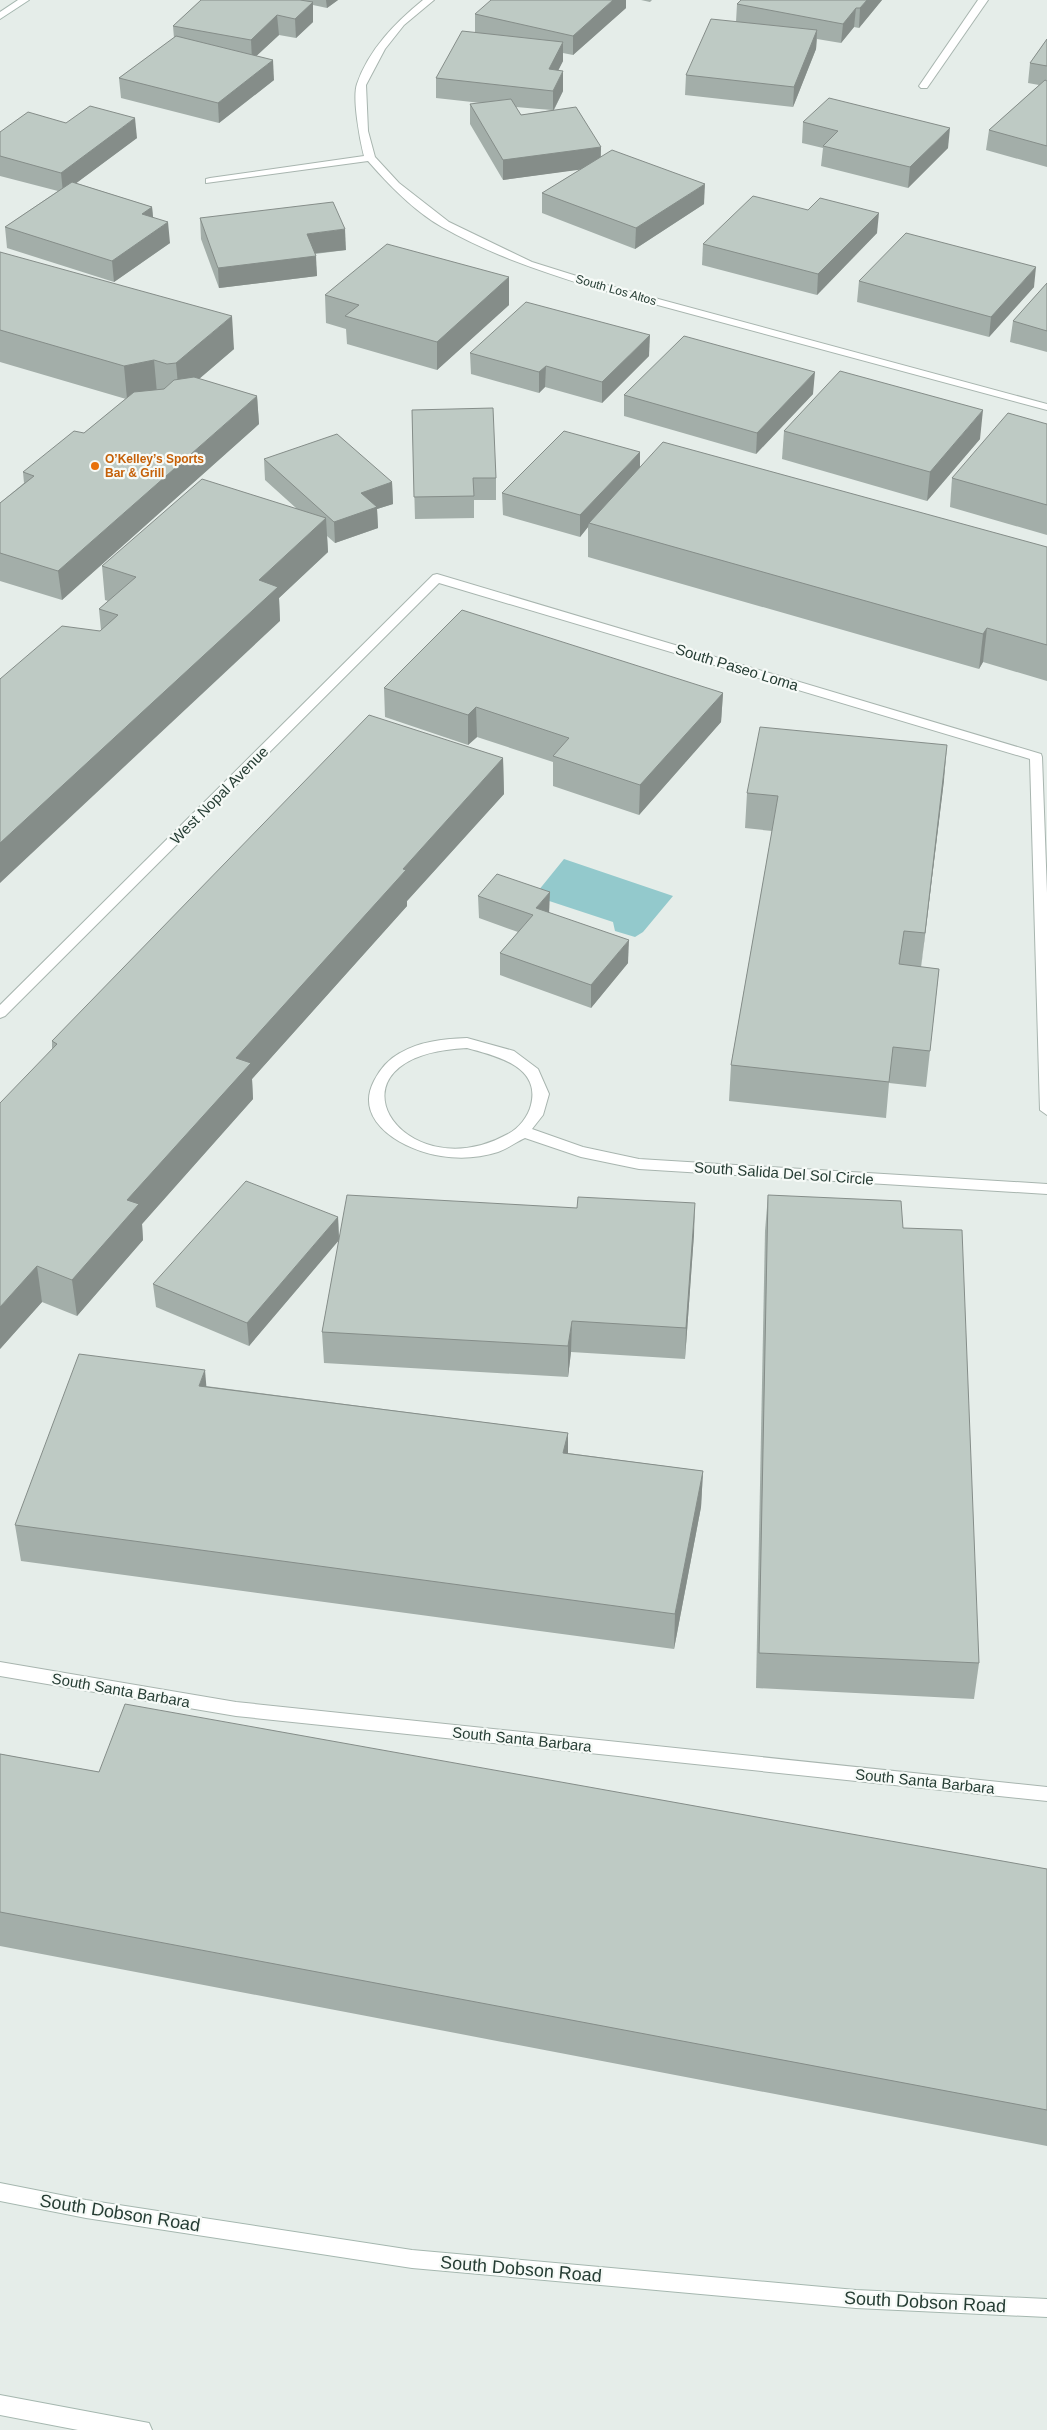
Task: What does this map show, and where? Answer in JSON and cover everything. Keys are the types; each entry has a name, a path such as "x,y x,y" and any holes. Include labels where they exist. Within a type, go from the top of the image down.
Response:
{"street":[{"path":"0,16 24,0"},
{"path":"210,181 370,158 363,132 361,85 381,48 400,23 429,0"},
{"path":"924,86 983,0"},
{"name":"South Los Altos","path":"370,158 395,186 445,224 528,264 595,285 1047,407"},
{"name":"South Paseo Loma","path":"437,578 1036,757 1047,1110"},
{"name":"West Nopal Avenue","path":"0,1013 437,578"},
{"path":"459,1043 491,1047 513,1055 529,1068 539,1083 541,1100 537,1117 524,1132 499,1146 484,1151 460,1154 436,1152 413,1145 395,1134 382,1121 376,1105 377,1089 385,1074 399,1060 418,1050 442,1044 459,1043"},
{"name":"South Salida Del Sol Circle","path":"524,1132 582,1152 639,1164 1047,1189"},
{"name":"South Santa Barbara","path":"0,1669 236,1709 1047,1794"},
{"name":"South Dobson Road","path":"0,2192 86,2209 412,2259 856,2298 1047,2308"},
{"path":"0,2405 102,2425 142,2430"}],"water":[{"path":"564,859 673,896 643,932 635,937 615,931 613,922 534,896"}],"building":[{"path":"201,0 300,0 313,2 295,19 277,15 251,40 173,26"},
{"path":"491,0 613,0 573,36 475,14"},
{"path":"741,0 867,0 860,8 856,8 843,24 737,4"},
{"path":"711,19 817,30 794,87 686,75"},
{"path":"462,31 563,42 549,69 563,71 553,91 436,78"},
{"path":"176,36 273,60 218,103 119,78"},
{"path":"1047,39 1047,66 1030,63"},
{"path":"1045,80 1047,81 1047,146 989,130"},
{"path":"829,98 950,128 910,167 823,146 838,131 803,122"},
{"path":"511,99 521,115 576,107 601,147 503,160 470,104"},
{"path":"90,106 135,118 61,173 0,156 0,132 28,112 66,123"},
{"path":"612,150 705,184 636,228 542,193"},
{"path":"72,182 152,207 142,214 168,222 112,261 5,227"},
{"path":"753,196 808,210 820,198 879,213 818,274 703,244"},
{"path":"333,202 345,229 307,234 316,256 218,268 200,218"},
{"path":"906,233 1036,267 991,317 859,281"},
{"path":"387,244 509,277 437,342 345,316 359,305 325,295"},
{"path":"0,252 232,316 176,363 167,364 154,360 124,366 0,330"},
{"path":"1047,283 1047,331 1013,321"},
{"path":"526,302 650,335 602,382 546,366 539,372 470,353"},
{"path":"684,336 815,372 757,433 624,395"},
{"path":"840,371 983,410 930,472 784,431"},
{"path":"194,377 257,396 58,571 0,553 0,503 34,476 23,472 74,431 84,433 134,392 164,389 174,380"},
{"path":"493,408 496,478 473,478 474,496 414,497 412,410"},
{"path":"1008,413 1047,424 1047,505 952,478"},
{"path":"564,431 640,452 580,515 502,493"},
{"path":"337,434 392,482 361,493 377,507 334,522 264,459"},
{"path":"663,442 1047,547 1047,645 987,628 983,634 589,523"},
{"path":"202,479 326,518 259,580 278,587 0,843 0,679 62,626 100,631 118,615 99,609 136,577 102,566"},
{"path":"462,610 723,693 640,785 553,756 569,738 476,707 468,715 384,688"},
{"path":"369,715 503,758 403,869 406,870 236,1058 251,1063 127,1200 139,1204 72,1280 37,1266 0,1307 0,1103 57,1044 52,1041"},
{"path":"760,727 947,745 925,933 904,931 899,964 939,969 930,1051 893,1047 889,1082 731,1065 778,796 747,793"},
{"path":"497,874 550,892 536,908 629,940 591,985 500,953 533,915 478,896"},
{"path":"246,1181 338,1217 247,1323 153,1284"},
{"path":"347,1195 577,1208 578,1197 695,1203 686,1328 572,1321 568,1346 322,1332"},
{"path":"768,1195 901,1201 903,1228 962,1230 979,1663 759,1653"},
{"path":"79,1354 205,1370 199,1386 568,1433 563,1453 703,1471 675,1614 15,1525"},
{"path":"125,1704 1047,1869 1047,2110 0,1912 0,1754 99,1772"}],"place":[{"name":"O’Kelley’s Sports Bar & Grill","path":"95,466"}]}
